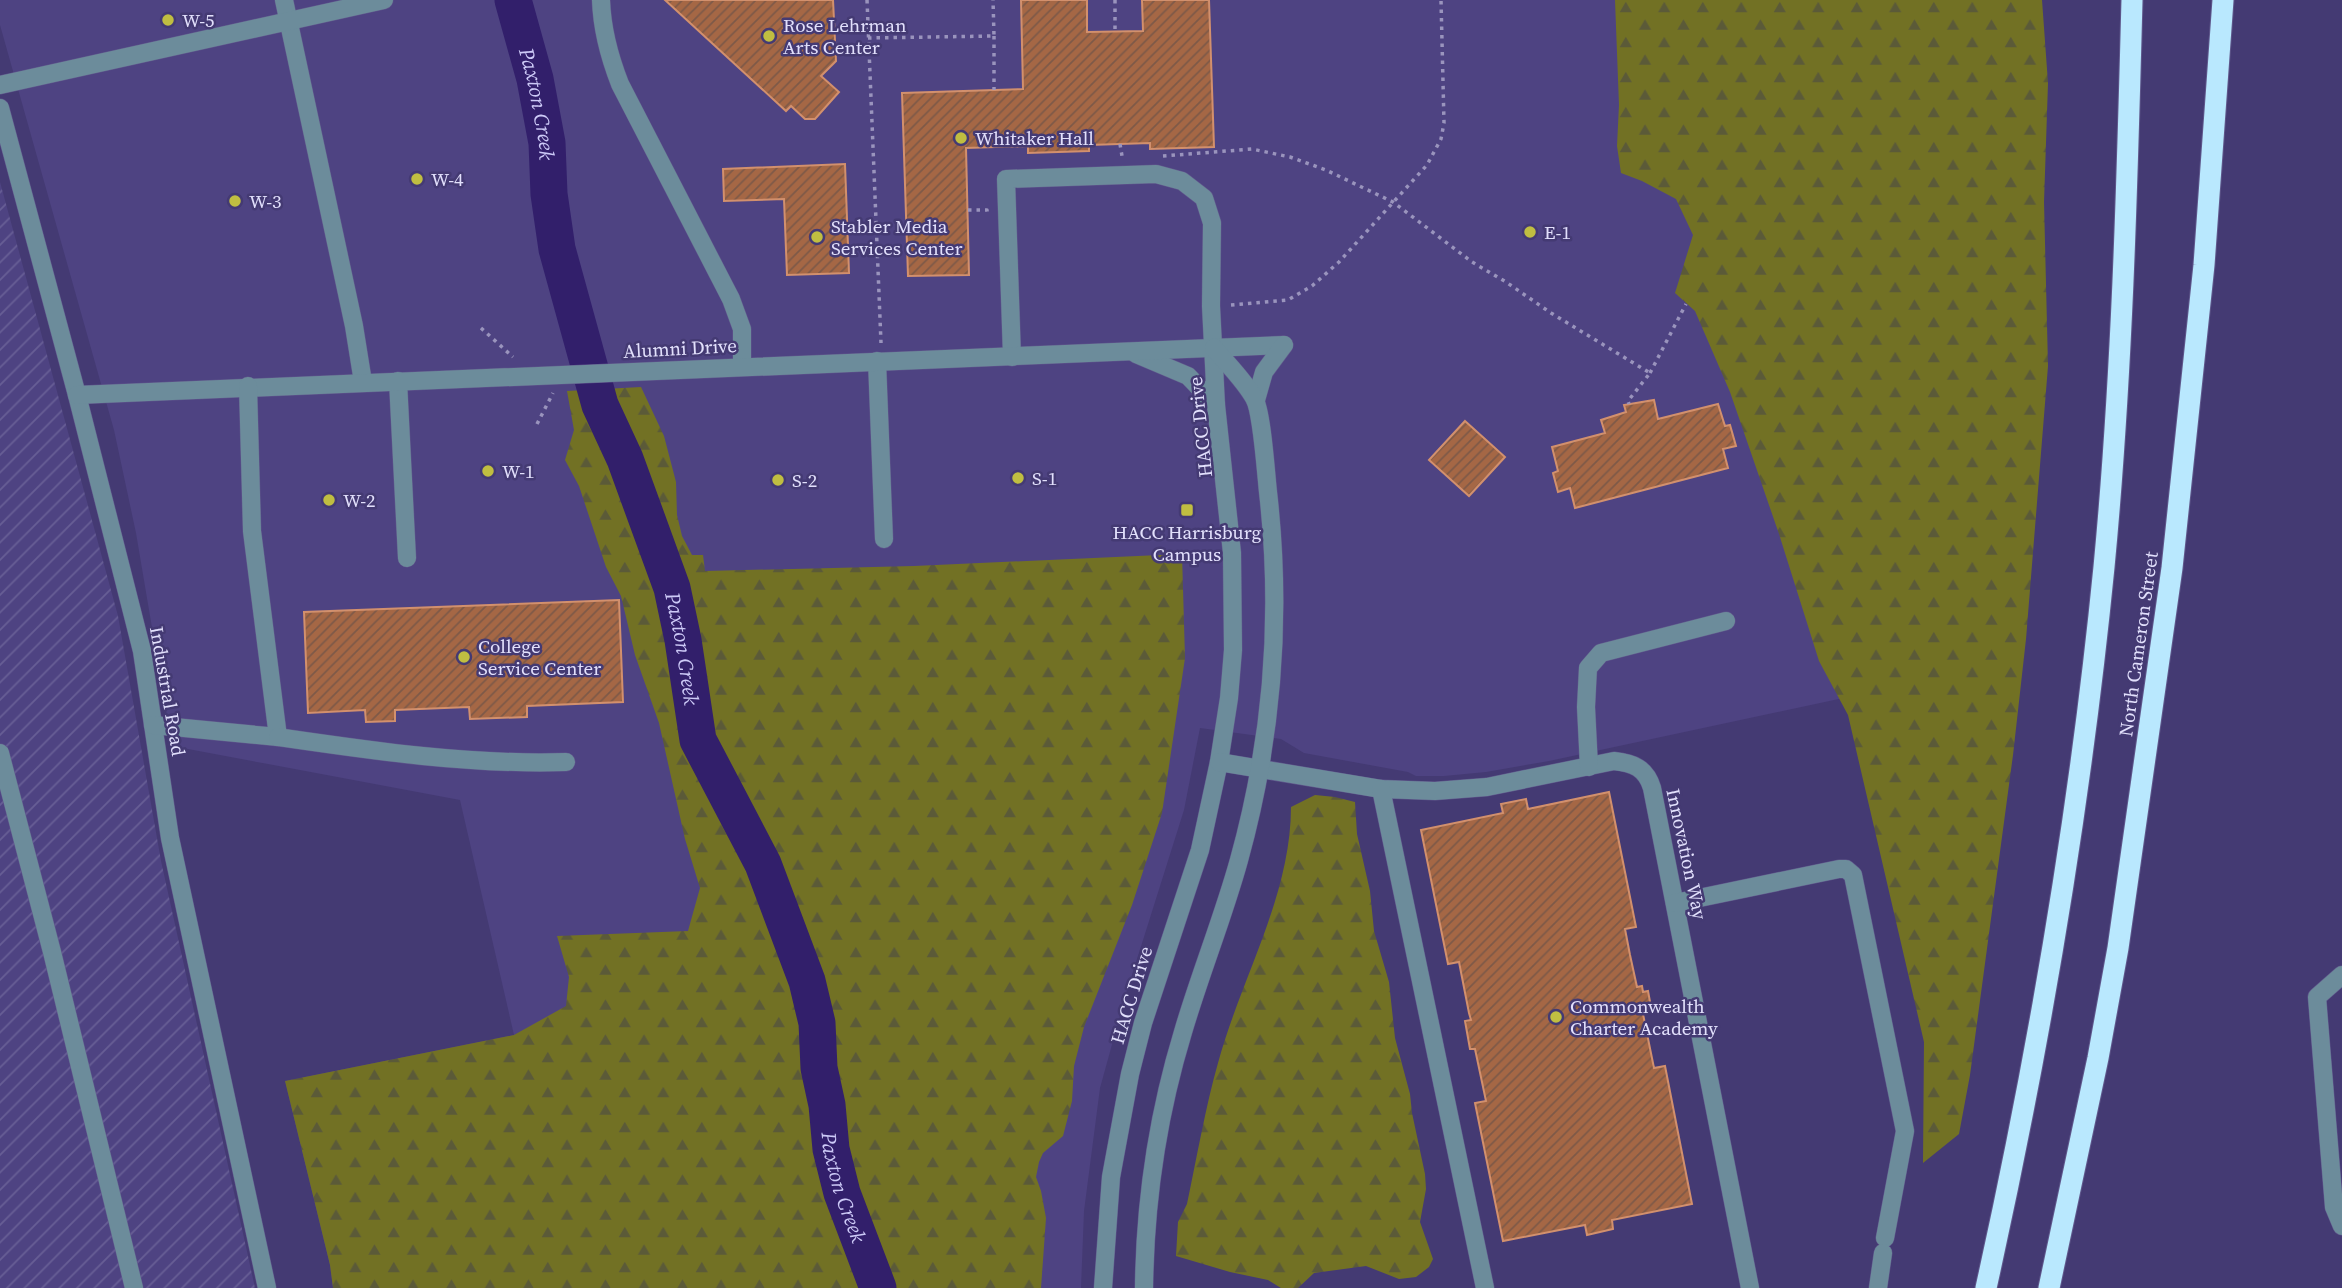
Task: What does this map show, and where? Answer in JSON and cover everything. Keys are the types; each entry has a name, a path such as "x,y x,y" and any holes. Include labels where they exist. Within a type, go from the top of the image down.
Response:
{"highway":[{"name":"North Cameron Street","path":"1986,1288 2045,1001 2079,791 2092,678 2105,554 2120,352 2132,0"},
{"name":"North Cameron Street","path":"2049,1288 2085,1127 2114,972 2170,581 2204,265 2223,0"}],"street":[{"path":"284,0 354,326 363,382"},
{"path":"0,85 288,19 384,0"},
{"path":"601,0 609,57 620,84 731,299 742,329 743,366"},
{"name":"Industrial Road","path":"0,108 78,395 142,651 170,838 267,1288"},
{"path":"1012,357 1006,179 1156,174 1182,181 1203,198 1212,223 1217,306 1214,348"},
{"name":"Alumni Drive","path":"78,395 1284,345 1265,372 1255,400"},
{"name":"HACC Drive","path":"1214,348 1255,400"},
{"name":"HACC Drive","path":"1103,1288 1111,1177 1130,1074 1146,1011 1200,850 1219,762 1228,698 1233,601 1228,504 1216,405 1214,348"},
{"path":"1129,351 1188,376 1216,405"},
{"path":"877,361 884,539"},
{"path":"398,381 407,558"},
{"path":"248,386 252,531 278,737"},
{"path":"1144,1288 1151,1181 1169,1083 1185,1022 1239,861 1259,769 1269,702 1274,601 1269,500 1255,400"},
{"path":"1589,767 1586,707 1588,668 1601,653 1726,621"},
{"path":"153,725 278,737 412,756 513,763 566,762"},
{"path":"0,753 134,1288"},
{"name":"Innovation Way","path":"1219,762 1381,789 1435,791 1487,787 1607,762 1632,764 1647,775 1652,788 1750,1288"},
{"path":"1381,789 1485,1288"},
{"path":"1675,903 1846,869 1853,875 1905,1131 1878,1288"},
{"path":"2342,975 2317,998 2333,1207 2342,1226"}],"path":[{"path":"867,0 880,343"},
{"path":"993,0 994,90"},
{"path":"1115,0 1115,32"},
{"path":"1217,306 1277,302 1298,296 1339,262 1426,166 1441,139 1444,105 1441,0"},
{"path":"868,38 994,36"},
{"path":"1120,145 1122,158 1132,158"},
{"path":"1152,156 1252,149 1290,156 1326,170 1393,202 1472,262 1650,373"},
{"path":"1629,404 1628,401 1650,373 1686,304"},
{"path":"481,328 513,357"},
{"path":"537,424 554,391"}],"shaded area":[{"path":"0,0 2021,0 1988,667 1549,761 1444,776 1416,776 1408,772 1304,753 1281,739 1200,728 1184,810 1126,994 1100,1088 1084,1211 1081,1288 333,1288 330,1265 285,1081 514,1035 460,800 172,746 136,533 114,430 0,25"},
{"path":"0,182 118,616 161,861 255,1288 0,1288"}],"green space":[{"path":"1615,0 2042,0 2048,83 2044,202 2048,366 2026,639 1970,1075 1959,1134 1923,1163 1924,1042 1848,715 1819,661 1730,392 1695,311 1675,293 1693,235 1676,199 1621,173 1617,146 1619,105"},
{"path":"641,387 664,436 676,482 677,515 682,536 692,555 703,555 705,571 914,566 1182,554 1185,658 1162,813 1132,905 1084,1027 1074,1066 1072,1101 1063,1136 1043,1153 1039,1162 1036,1177 1046,1218 1041,1288 333,1288 330,1265 285,1081 514,1035 566,1006 569,977 557,936 688,931 700,888 685,839 659,723 635,655 621,596 606,567 579,486 565,460 574,430 567,391"},
{"path":"1315,795 1355,802 1357,834 1370,891 1374,931 1389,982 1395,1038 1410,1094 1425,1174 1426,1189 1420,1222 1433,1259 1429,1267 1416,1277 1399,1279 1366,1266 1314,1273 1298,1288 1281,1288 1268,1280 1176,1256 1178,1222 1187,1204 1218,1063 1283,873 1291,807"}],"building":[{"name":"Rose Lehrman Arts Center","path":"665,0 833,0 836,61 821,76 839,92 815,119 805,119 791,106 786,111"},
{"name":"Whitaker Hall","path":"1021,0 1087,0 1087,32 1143,31 1142,0 1209,0 1214,147 1150,149 1150,143 1089,145 1089,151 1028,153 1028,146 966,148 969,275 908,276 902,93 1023,89"},
{"name":"Stabler Media Services Center","path":"845,164 849,273 787,275 784,199 724,201 723,169"},
{"path":"1654,400 1658,419 1718,404 1725,426 1730,425 1736,446 1723,449 1728,468 1575,508 1570,488 1558,492 1553,473 1558,471 1552,447 1605,433 1601,420 1626,412 1624,405"},
{"path":"1465,421 1505,457 1469,496 1429,460"},
{"name":"College Service Center","path":"619,600 623,702 527,706 527,717 470,719 469,707 395,710 395,721 366,722 365,710 308,713 304,612"},
{"name":"Commonwealth Charter Academy","path":"1609,792 1636,927 1625,929 1630,955 1637,987 1642,986 1643,992 1648,991 1651,1007 1646,1008 1647,1014 1643,1014 1654,1068 1665,1066 1692,1204 1612,1220 1613,1229 1587,1235 1585,1225 1503,1241 1475,1103 1486,1101 1475,1049 1470,1049 1465,1021 1471,1020 1459,962 1448,964 1421,830 1503,813 1501,804 1526,799 1528,809"}],"waterway":[{"name":"Paxton Creek","path":"513,0 535,79 547,143 549,194 557,249 600,405 625,459 672,588 698,740 763,864 807,981 817,1023 819,1068 827,1105 831,1149 842,1193 878,1288"}],"place":[{"name":"W-5","path":"168,20"},
{"name":"Rose Lehrman Arts Center","path":"769,36"},
{"name":"Whitaker Hall","path":"961,138"},
{"name":"W-4","path":"417,179"},
{"name":"W-3","path":"235,201"},
{"name":"E-1","path":"1530,232"},
{"name":"Stabler Media Services Center","path":"817,237"},
{"name":"W-1","path":"488,471"},
{"name":"S-1","path":"1018,478"},
{"name":"S-2","path":"778,480"},
{"name":"W-2","path":"329,500"},
{"name":"HACC Harrisburg Campus","path":"1187,510"},
{"name":"College Service Center","path":"464,657"},
{"name":"Commonwealth Charter Academy","path":"1556,1017"}]}
